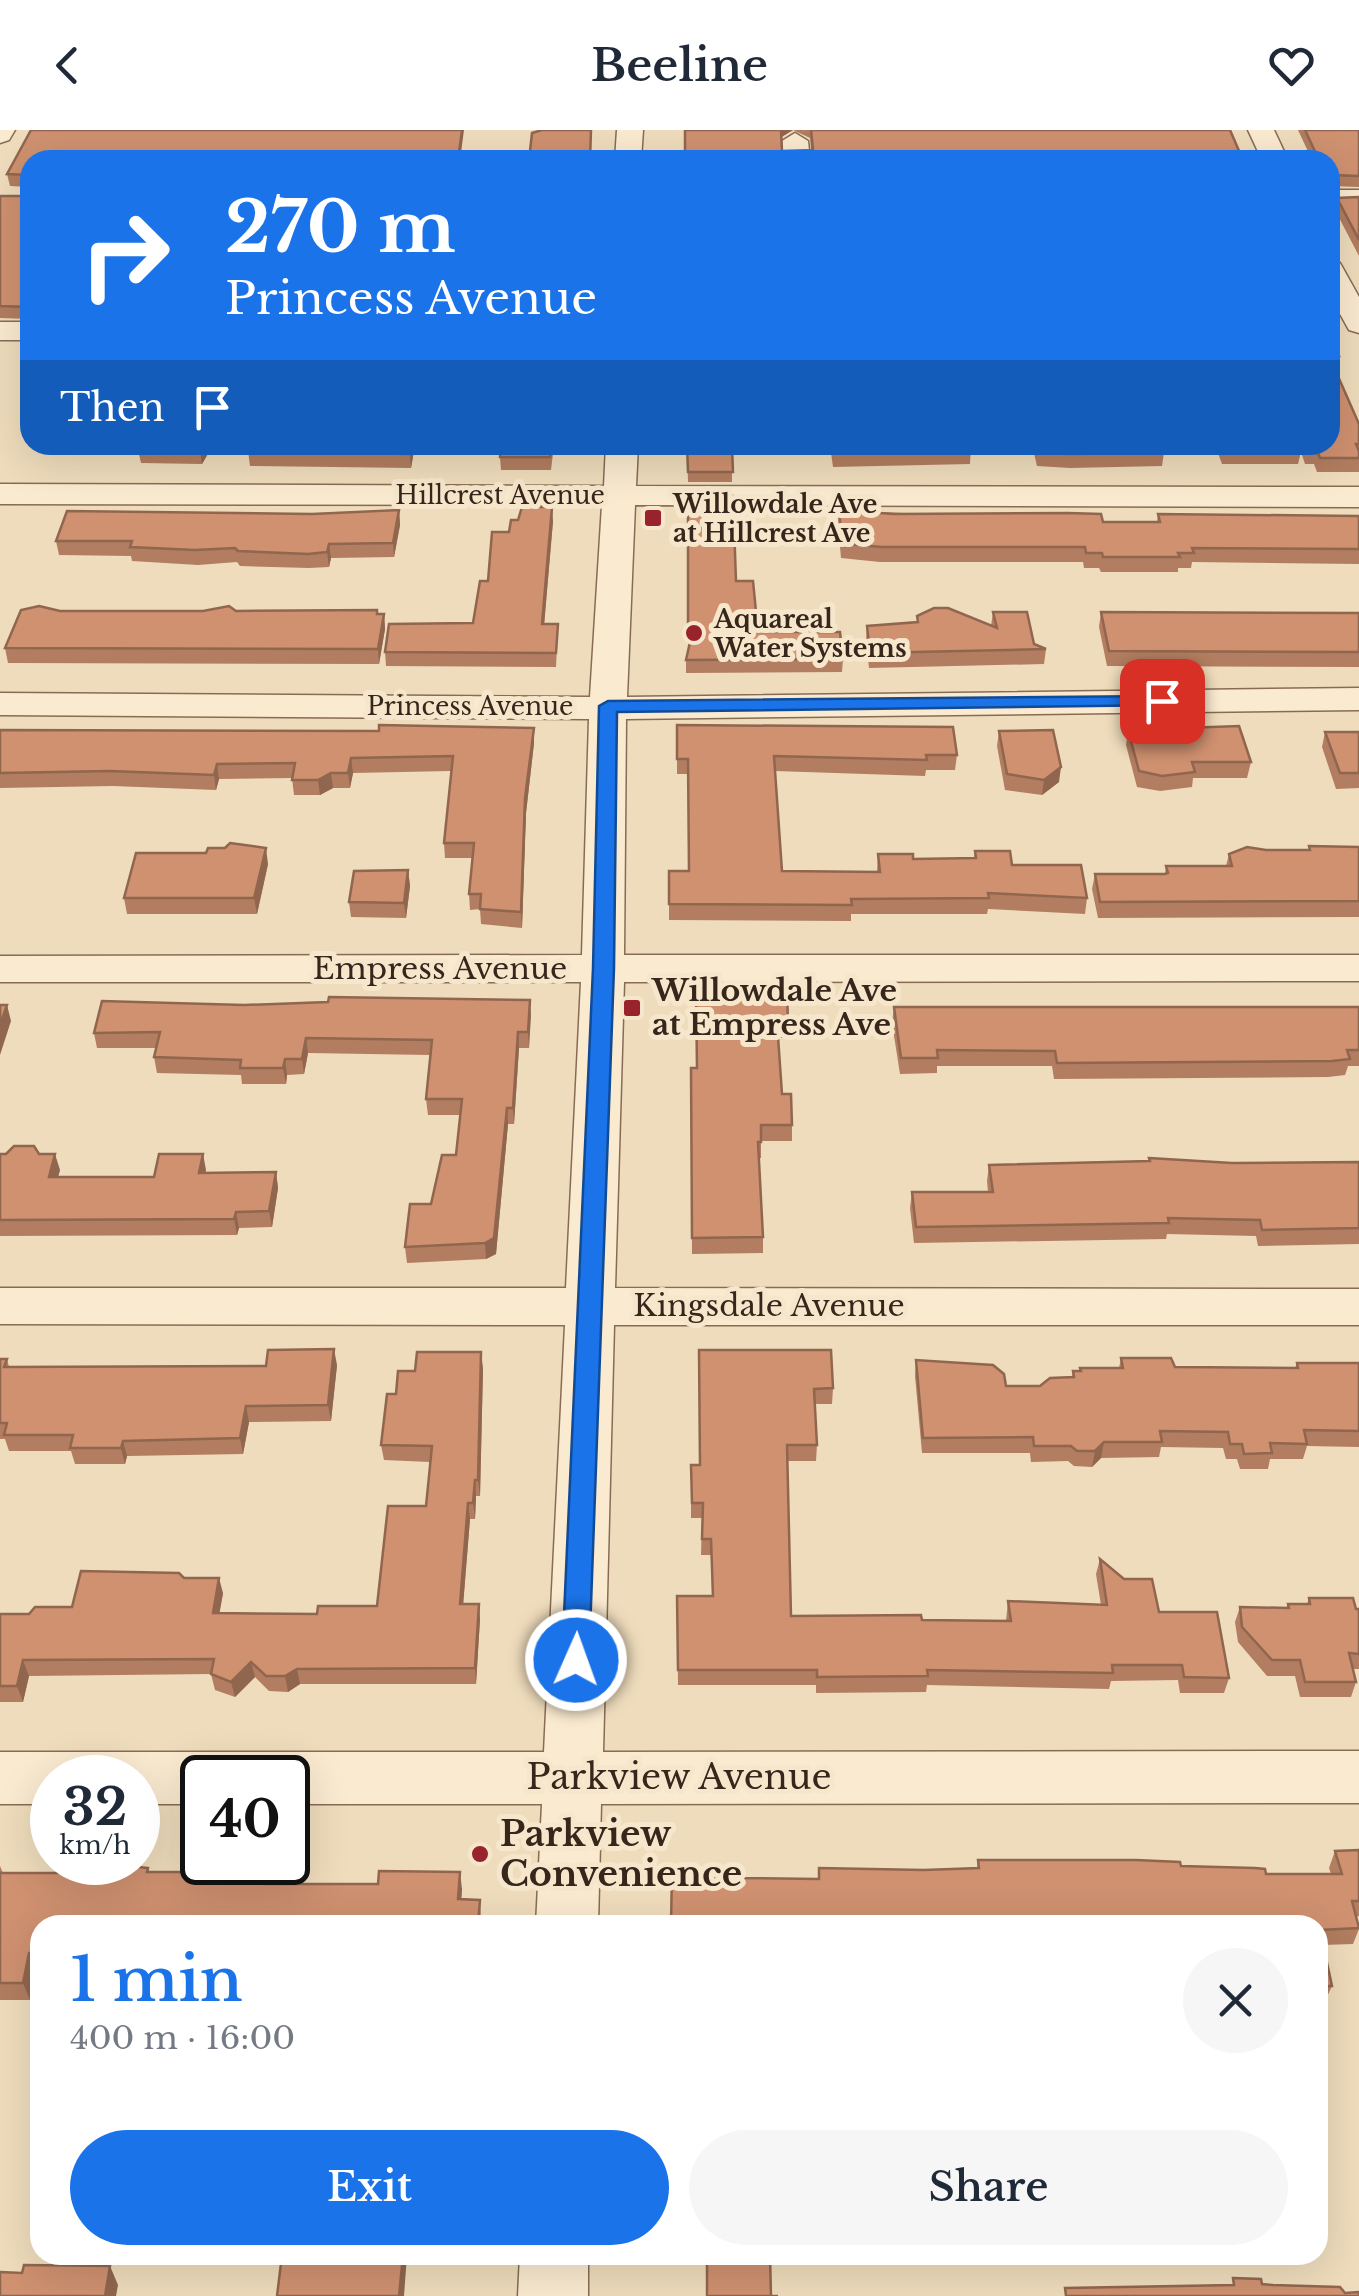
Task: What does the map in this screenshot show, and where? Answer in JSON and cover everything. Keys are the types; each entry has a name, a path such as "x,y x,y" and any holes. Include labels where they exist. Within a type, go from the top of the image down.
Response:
{"street":[{"path":"1340,288 1359,324"},
{"path":"567,1915 604,968 608,706 622,455"},
{"name":"Hillcrest Avenue","path":"0,494 1359,498"},
{"name":"Princess Avenue","path":"0,704 608,706 1359,700"},
{"name":"Empress Avenue","path":"0,969 1359,968"},
{"name":"Kingsdale Avenue","path":"0,1306 1359,1306"},
{"name":"Parkview Avenue","path":"0,1778 1359,1777"},
{"path":"552,2296 554,2265"}],"building":[{"path":"31,130 462,130 459,150 20,150"},
{"path":"591,130 590,150 530,150 532,133"},
{"path":"685,130 781,130 782,150 685,150"},
{"path":"811,130 1230,130 1239,150 813,150"},
{"path":"1305,130 1359,130 1359,176 1340,175 1340,150 1314,150"},
{"path":"20,150 20,175 7,174"},
{"path":"0,196 20,196 20,307 0,306"},
{"path":"1359,197 1359,240 1340,204 1340,198"},
{"path":"1340,381 1359,424 1359,458 1319,455 1340,455"},
{"path":"500,455 550,455 550,457"},
{"path":"687,455 732,455 733,472 688,472"},
{"path":"688,496 733,496 736,581 753,581 758,632 840,632 843,659 686,660 694,624 688,624"},
{"path":"522,507 552,507 542,624 558,624 556,653 385,652 389,624 473,623 480,581 488,581 492,532 509,532 511,520 518,520"},
{"path":"399,510 393,543 329,544 327,552 308,554 235,548 130,547 132,541 56,541 67,511 312,514"},
{"path":"839,510 894,514 1101,514 1103,522 1160,522 1158,514 1359,516 1359,549 1192,548 1194,553 1178,553 1180,557 1103,557 1102,553 1086,553 1085,547 881,547 842,543"},
{"path":"39,606 60,611 203,611 229,606 236,611 377,610 377,614 384,614 378,649 5,648 21,610"},
{"path":"934,608 948,608 997,628 993,612 1027,612 1034,644 1046,649 870,653 867,626 918,622 917,616"},
{"path":"1101,612 1359,613 1359,652 1109,651"},
{"path":"379,725 534,728 525,798 521,912 480,909 481,894 469,894 474,843 444,843 453,756 351,758 348,773 331,773 318,780 292,780 295,763 217,764 214,775 110,771 0,773 0,730 379,731"},
{"path":"677,725 953,727 957,755 926,755 927,760 774,756 782,871 880,872 878,854 913,854 913,859 976,858 975,851 1010,851 1012,865 1081,865 1087,898 988,893 989,898 851,899 852,905 669,904 669,871 689,871 688,759 677,759"},
{"path":"1239,726 1251,762 1192,762 1195,772 1162,776 1139,771 1128,730"},
{"path":"1053,730 1061,767 1044,780 1007,774 999,731"},
{"path":"1325,732 1359,732 1359,773 1340,773"},
{"path":"230,843 266,848 254,898 124,898 136,853 206,853 208,848 225,848"},
{"path":"1309,846 1359,847 1359,901 1100,902 1095,874 1165,874 1166,866 1232,866 1229,854 1247,847 1310,850"},
{"path":"408,870 404,903 349,902 354,871"},
{"path":"696,991 787,991 788,1022 777,1022 782,1094 791,1094 792,1125 761,1125 758,1142 763,1237 692,1238 691,1068 697,1068"},
{"path":"329,997 530,1000 528,1032 518,1032 513,1108 507,1108 494,1238 485,1243 405,1247 410,1204 431,1204 442,1155 456,1155 462,1099 426,1099 432,1040 306,1038 302,1059 285,1059 283,1068 240,1068 241,1060 154,1057 160,1032 94,1033 102,1001 244,1005 328,1002"},
{"path":"0,1005 7,1005 0,1025"},
{"path":"894,1007 1359,1007 1359,1050 1347,1050 1350,1059 1332,1061 1057,1063 1055,1051 937,1050 938,1058 901,1058"},
{"path":"14,1146 34,1146 39,1154 55,1154 49,1177 154,1177 159,1154 203,1154 199,1173 276,1172 269,1211 236,1212 234,1219 0,1220 0,1154"},
{"path":"1149,1158 1232,1163 1359,1162 1359,1228 1262,1230 1260,1220 1168,1218 1169,1223 916,1227 912,1192 993,1192 989,1165 1150,1161"},
{"path":"334,1349 328,1405 246,1406 240,1438 123,1441 121,1448 70,1448 73,1435 4,1435 7,1423 0,1423 0,1359 7,1359 4,1367 266,1366 268,1350"},
{"path":"699,1350 831,1350 833,1388 814,1389 817,1445 787,1445 791,1616 921,1615 922,1620 1011,1621 1008,1601 1107,1605 1100,1559 1124,1579 1152,1579 1159,1612 1217,1612 1229,1678 1184,1677 1182,1665 1112,1665 1113,1673 927,1670 928,1676 817,1677 817,1670 678,1670 677,1596 713,1596 711,1539 702,1539 703,1503 692,1503 691,1465 700,1465"},
{"path":"417,1352 481,1352 478,1480 473,1503 468,1503 460,1604 479,1604 475,1668 297,1669 285,1676 266,1676 251,1662 231,1682 211,1674 214,1659 23,1660 17,1686 0,1686 0,1614 29,1614 35,1607 72,1607 81,1571 219,1578 213,1613 317,1614 318,1606 377,1606 388,1506 426,1506 432,1446 381,1445 387,1394 396,1394 398,1371 415,1371"},
{"path":"1121,1358 1171,1358 1175,1367 1298,1368 1297,1363 1359,1363 1359,1431 1304,1430 1307,1444 1270,1443 1272,1453 1244,1454 1242,1444 1230,1444 1228,1432 1160,1431 1162,1442 1104,1442 1095,1451 1077,1451 1071,1446 1034,1446 1033,1437 923,1438 916,1360 993,1365 1004,1374 1006,1386 1040,1386 1050,1378 1074,1377 1073,1371 1081,1371 1080,1368 1123,1368"},
{"path":"1309,1598 1353,1598 1359,1609 1359,1654 1349,1653 1356,1682 1305,1682 1300,1660 1272,1660 1242,1627 1240,1607 1289,1608 1288,1604 1310,1604"},
{"path":"1359,1850 1359,1901 1352,1901 1359,1928 1328,1930 1328,1915 671,1915 672,1870 734,1871 734,1878 819,1879 819,1868 924,1870 979,1868 978,1860 1136,1860 1265,1869 1266,1874 1342,1874 1335,1851"},
{"path":"379,1871 460,1872 458,1899 480,1900 479,1915 30,1915 30,1953 23,1983 0,1983 0,1873 30,1873 30,1885 160,1885 160,1872 180,1872 180,1885 310,1885 378,1884"},
{"path":"24,2265 110,2266 105,2296 0,2296 0,2272 22,2273"},
{"path":"281,2265 402,2265 399,2296 277,2296"},
{"path":"707,2265 770,2265 771,2296 707,2296"},
{"path":"1233,2278 1261,2279 1262,2284 1273,2285 1340,2287 1345,2293 1359,2292 1359,2296 1066,2296 1065,2288 1234,2285"}],"place":[{"name":"Willowdale Ave at Hillcrest Ave","path":"653,518"},
{"name":"Aquareal Water Systems","path":"694,633"},
{"name":"Willowdale Ave at Empress Ave","path":"632,1008"},
{"name":"Parkview Convenience","path":"480,1854"}],"route":[{"path":"576,1660 604,968 608,706 1162,701"}]}
